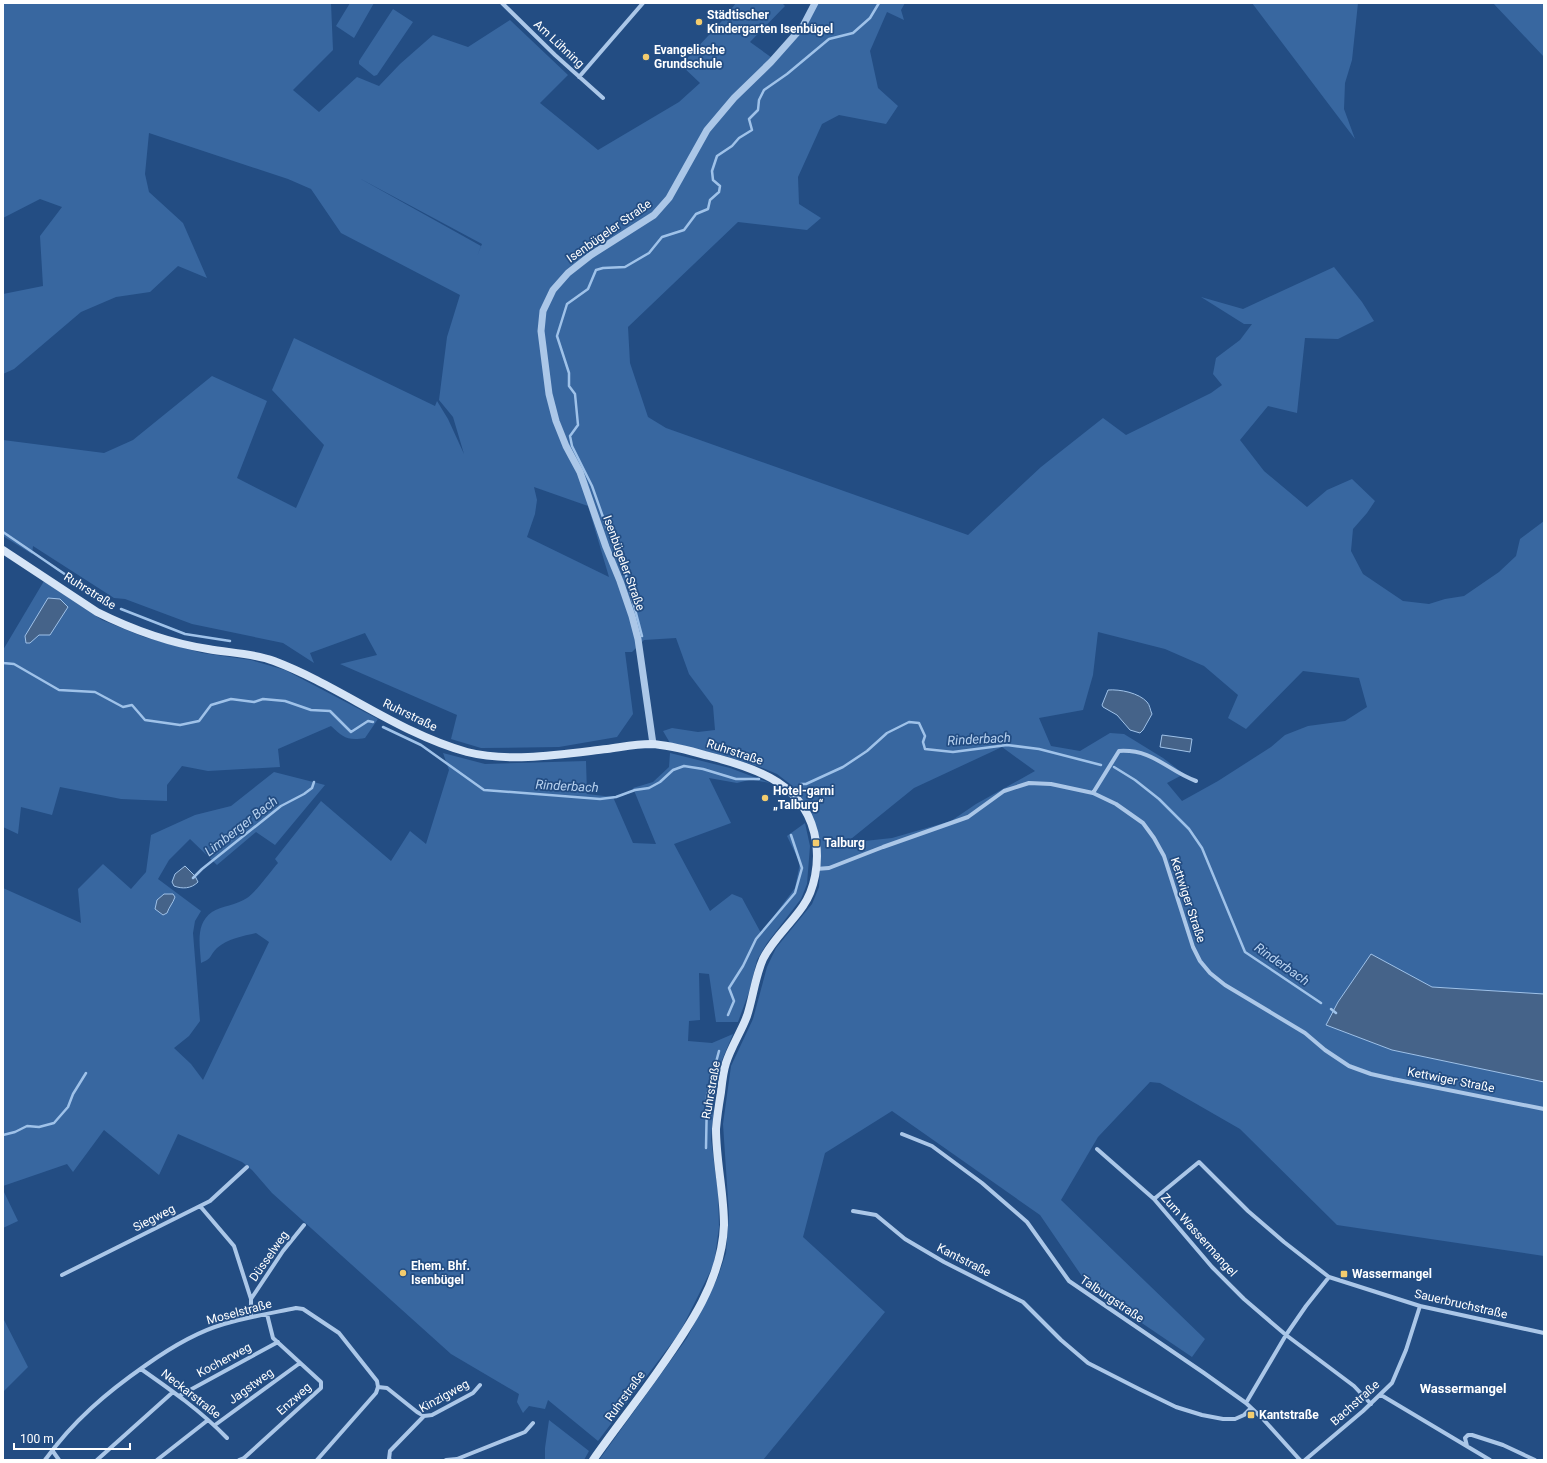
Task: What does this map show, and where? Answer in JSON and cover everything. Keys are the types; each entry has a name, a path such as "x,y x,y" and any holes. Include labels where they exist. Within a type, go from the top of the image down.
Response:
{"main road":[{"name":"Ruhrstraße","path":"3,550 97,612 110,618 156,636 206,649 242,653 269,659 295,670 385,717 441,743 471,753 504,757 552,756 653,744 671,746 726,760 758,771 775,780 792,793 808,816 814,830 816,845 815,869 812,886 805,904 771,945 762,963 746,1018 726,1063 722,1081 716,1128 724,1226 720,1258 711,1283 684,1334 593,1460"}],"street":[{"name":"Am Lühning","path":"502,3 603,98"},
{"path":"579,77 643,3"},
{"name":"Isenbügeler Straße","path":"653,744 638,639 632,616 580,472 566,446 556,421 549,394 541,331 543,310 553,290 568,273 591,255 654,215 669,198 707,130 734,98 771,62 803,26 815,3"},
{"path":"1093,793 1119,751 1143,753 1157,759 1196,781"},
{"name":"Kettwiger Straße","path":"815,869 829,868 968,817 1004,791 1029,783 1051,784 1093,793 1127,811 1140,820 1148,830 1164,856 1193,947 1200,961 1210,973 1225,985 1305,1033 1336,1058 1359,1070 1393,1079 1544,1109"},
{"name":"Talburgstraße","path":"902,1134 932,1146 982,1183 1027,1222 1069,1281 1198,1369 1246,1404 1300,1460"},
{"name":"Zum Wassermangel","path":"1097,1149 1154,1199 1212,1267 1244,1299 1286,1336 1354,1386 1371,1404"},
{"name":"Sauerbruchstraße","path":"1154,1199 1199,1162 1248,1211 1284,1242 1330,1277 1420,1306 1544,1333"},
{"name":"Siegweg","path":"62,1276 210,1202 247,1166"},
{"path":"200,1206 234,1246 252,1299 251,1317"},
{"name":"Kantstraße","path":"854,1211 876,1215 905,1239 944,1262 1023,1302 1061,1340 1088,1363 1133,1386 1176,1407 1202,1415 1223,1419 1235,1418 1244,1415 1251,1408"},
{"name":"Düsselweg","path":"252,1299 284,1251 304,1225"},
{"path":"1246,1404 1286,1336 1306,1306 1330,1277"},
{"name":"Bachstraße","path":"1305,1460 1371,1404 1392,1383 1420,1306"},
{"name":"Moselstraße","path":"44,1460 82,1416 111,1390 141,1368 169,1349 191,1337 223,1324 251,1317 296,1308 303,1309 339,1333 376,1381 378,1387"},
{"name":"Enzweg","path":"239,1460 244,1458 321,1388 321,1382 273,1338 267,1314"},
{"name":"Kocherweg","path":"179,1396 278,1342"},
{"name":"Jagstweg","path":"215,1425 300,1363"},
{"name":"Neckarstraße","path":"141,1368 215,1425 227,1438"},
{"name":"Kinzigweg","path":"390,1460 390,1451 424,1416 432,1415 473,1393 480,1385"},
{"path":"317,1460 376,1393 378,1387 387,1388 424,1416"},
{"path":"97,1460 172,1392"},
{"path":"1381,1395 1490,1460"},
{"path":"157,1460 208,1420"},
{"path":"446,1460 457,1459 525,1432 533,1423"},
{"path":"1467,1446 1465,1438 1468,1435 1472,1435 1503,1444 1535,1460"},
{"path":"52,1450 59,1460"}],"shaded area":[{"path":"3,3 331,3 333,50 293,90 319,112 357,77 379,86 400,64 433,35 468,47 510,20 568,75 540,103 598,150 679,102 700,83 681,65 721,22 736,3 782,3 785,6 750,42 775,60 815,3 905,3 901,10 904,20 887,12 870,51 878,88 898,106 886,124 839,115 822,124 798,177 799,204 821,218 807,230 738,222 628,327 630,363 648,417 666,428 968,535 1041,467 1103,418 1126,435 1211,393 1222,385 1213,374 1216,358 1240,340 1252,324 1244,324 1201,297 1243,309 1334,267 1362,302 1374,321 1338,339 1305,338 1297,413 1268,406 1240,440 1264,471 1307,507 1327,490 1352,479 1375,501 1353,529 1351,551 1363,574 1403,601 1429,604 1445,599 1464,596 1499,572 1516,556 1520,539 1544,521 1544,994 1432,987 1371,955 1338,1002 1326,1025 1392,1050 1544,1082 1544,1256 1337,1225 1240,1129 1160,1083 1150,1082 1098,1137 1061,1200 1205,1339 1192,1357 1090,1288 1040,1215 892,1111 825,1153 803,1237 885,1312 763,1460 599,1460 687,1338 718,1277 726,1253 729,1215 723,1124 731,1066 753,1019 767,967 776,948 812,904 819,887 821,846 811,814 800,795 790,784 777,774 725,756 670,743 663,731 672,728 698,732 715,730 713,706 689,674 676,638 644,640 632,652 625,652 633,714 617,737 559,747 481,748 451,739 457,715 340,664 377,655 365,633 310,653 314,663 283,643 192,624 125,599 114,598 33,546 32,554 3,536 3,440 104,453 133,440 212,376 267,401 237,478 296,508 324,445 272,390 294,338 435,406 437,401 448,419 464,454 453,417 439,400 447,337 460,295 341,233 311,189 288,179 149,133 145,174 149,192 183,223 207,278 178,266 150,292 116,297 81,312 14,369 3,374 3,294 43,286 40,236 62,207 40,199 3,218","holes":["359,178 482,244 477,256 481,246","534,487 588,506 609,577 527,537 535,514 537,500","1098,632 1165,649 1204,666 1238,695 1228,718 1246,729 1303,671 1359,678 1367,707 1345,721 1308,726 1285,735 1271,747 1218,781 1182,801 1167,783 1184,774 1163,758 1124,734 1110,733 1080,751 1051,746 1039,718 1083,710 1093,675","1002,747 1035,771 976,804 951,821 892,838 846,843 914,788"]},
{"path":"350,3 374,3 354,38 336,26"},
{"path":"1252,3 1358,3 1352,60 1345,83 1344,109 1355,139"},
{"path":"1493,3 1544,3 1544,57"},
{"path":"393,9 413,22 377,75 374,76 359,64 359,61"},
{"path":"44,581 102,620 144,637 202,653 251,660 285,670 378,719 365,738 354,739 346,737 331,726 278,749 280,767 208,771 182,766 167,785 167,801 121,799 60,787 52,815 21,807 18,834 3,827 3,650"},
{"path":"48,598 60,599 68,607 50,635 39,635 30,643 26,643 25,636"},
{"path":"1108,690 1118,690 1134,694 1144,699 1148,703 1152,714 1140,733 1130,730 1117,715 1103,707 1102,705"},
{"path":"1162,735 1192,739 1190,752 1160,747"},
{"path":"443,753 485,764 586,761 587,794 613,797 633,843 656,844 633,788 653,782 669,767 670,753 730,768 770,783 748,779 749,780 737,783 709,778 731,823 674,844 710,911 732,894 742,898 761,933 795,888 800,863 787,836 805,823 810,846 807,884 801,899 767,943 757,960 749,992 738,1022 716,1022 709,974 699,973 700,1020 689,1021 688,1041 712,1043 733,1034 722,1060 716,1086 711,1139 718,1192 719,1227 714,1264 680,1332 598,1441 548,1400 545,1409 529,1406 523,1413 517,1402 519,1394 451,1354 272,1193 252,1170 242,1162 178,1134 159,1175 104,1130 73,1172 67,1164 3,1186 3,888 81,923 78,889 103,864 131,889 146,872 151,835 195,815 231,806 274,772 325,785 275,845 256,832 217,865 190,839 169,860 158,879 201,911 195,921 193,933 200,1021 189,1036 174,1048 191,1064 203,1080 269,942 256,933 235,938 225,942 217,948 209,958 201,963 200,935 203,922 212,912 239,902 247,898 255,891 278,863 275,859 321,801 391,861 410,831 426,844 449,770"},
{"path":"185,866 195,876 198,882 186,888 174,886 172,882 175,874"},
{"path":"164,894 173,894 175,897 167,913 163,915 155,909 157,900"},
{"path":"1371,954 1432,987 1544,994 1544,1082 1392,1050 1326,1025 1338,1002"},
{"path":"3,1190 18,1221 3,1228"},
{"path":"3,1318 28,1367 3,1392"},
{"path":"549,1420 589,1451 584,1460 545,1460"}],"waterway":[{"path":"642,636 626,575 609,534 592,486 572,446 570,436 578,425 575,394 569,386 569,373 557,336 567,304 588,289 596,270 603,268 625,267 649,253 662,237 684,230 696,214 708,209 710,200 719,192 720,186 713,180 712,171 717,156 732,146 739,138 752,130 749,119 758,110 759,100 764,90 787,74 829,39 853,33 870,18 879,3"},
{"path":"3,532 110,605"},
{"path":"121,609 185,634 230,641"},
{"path":"3,663 14,664 59,690 95,692 123,707 132,705 145,720 180,725 199,721 211,705 231,699 254,702 263,699 285,701 311,710 330,711 351,732 368,721 373,722"},
{"name":"Rinderbach","path":"801,784 806,784 843,767 867,751 887,733 909,722 919,723 925,736 923,742 925,749 953,752 1007,745 1039,749 1101,765"},
{"name":"Rinderbach","path":"383,727 421,745 484,790 600,799 616,797 635,790 649,788 660,782 673,770 684,766 703,769 736,779 759,779"},
{"name":"Rinderbach","path":"1114,767 1135,780 1159,799 1189,829 1202,848 1245,952 1321,1003"},
{"name":"Limberger Bach","path":"193,878 202,869 281,806 312,788 314,782"},
{"path":"728,1015 734,1001 729,988 743,966 756,939 795,893 802,868 791,835"},
{"name":"Rinderbach","path":"1331,1009 1336,1013"},
{"path":"706,1148 707,1096 719,1051"},
{"name":"Limberger Bach","path":"3,1135 15,1132 27,1126 39,1127 54,1123 68,1107 73,1094 86,1073"}],"place":[{"name":"Städtischer Kindergarten Isenbügel","path":"699,22"},
{"name":"Evangelische Grundschule","path":"646,57"},
{"name":"Hotel-garni „Talburg“","path":"765,798"},
{"name":"Talburg","path":"816,843"},
{"name":"Ehem. Bhf. Isenbügel","path":"403,1273"},
{"name":"Wassermangel","path":"1344,1274"},
{"name":"Kantstraße","path":"1251,1415"}],"district":[{"name":"Wassermangel","path":"1463,1388"}]}
